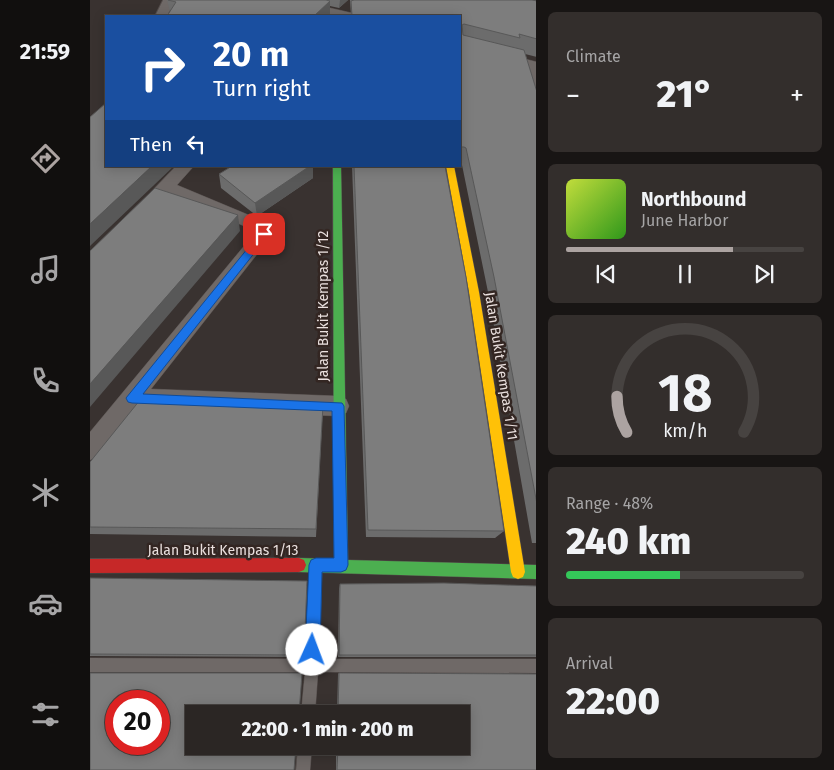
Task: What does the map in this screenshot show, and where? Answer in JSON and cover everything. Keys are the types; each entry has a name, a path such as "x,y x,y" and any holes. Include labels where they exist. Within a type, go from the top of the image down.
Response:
{"street":[{"path":"162,15 170,0"},
{"path":"280,0 338,15"},
{"path":"461,46 532,64 536,86"},
{"path":"146,207 185,167"},
{"name":"Jalan Bukit Kempas 1/12","path":"337,167 341,565"},
{"name":"Jalan Bukit Kempas 1/11","path":"450,167 474,292 518,572"},
{"path":"90,449 264,234 257,225 167,187"},
{"path":"132,398 338,406"},
{"name":"Jalan Bukit Kempas 1/13","path":"90,566 341,565 536,572"}],"lane":[{"path":"309,705 316,565"},
{"path":"90,665 536,666"},
{"path":"303,770 304,755"}],"building":[{"path":"168,0 330,1 315,15 168,15 176,2"},
{"path":"351,1 536,1 536,39 519,34 520,38 462,25 463,35 524,50 536,89 536,499 494,277 466,148 461,147 461,15 352,15"},
{"path":"105,104 105,167 151,167 90,224 90,117"},
{"path":"230,167 309,167 255,203 219,174"},
{"path":"354,167 445,167 466,277 504,531 368,530"},
{"path":"155,188 238,215 90,384 90,251"},
{"path":"140,400 323,405 316,529 90,527 90,462"},
{"path":"90,578 307,581 304,655 90,654"},
{"path":"444,583 536,586 536,655 339,655 340,584"},
{"path":"90,673 302,673 300,705 185,705 185,755 295,755 294,770 90,770"},
{"path":"339,673 536,674 536,770 337,770 338,755 470,755 470,705 338,705"}],"traffic: fast":[{"path":"337,167 341,565"},
{"path":"299,565 536,572"}],"traffic: slow":[{"path":"450,167 474,292 518,572"}],"traffic: jam":[{"path":"90,566 299,565"}],"route":[{"path":"264,234 132,398 338,406 341,565 316,565 312,650"}]}
